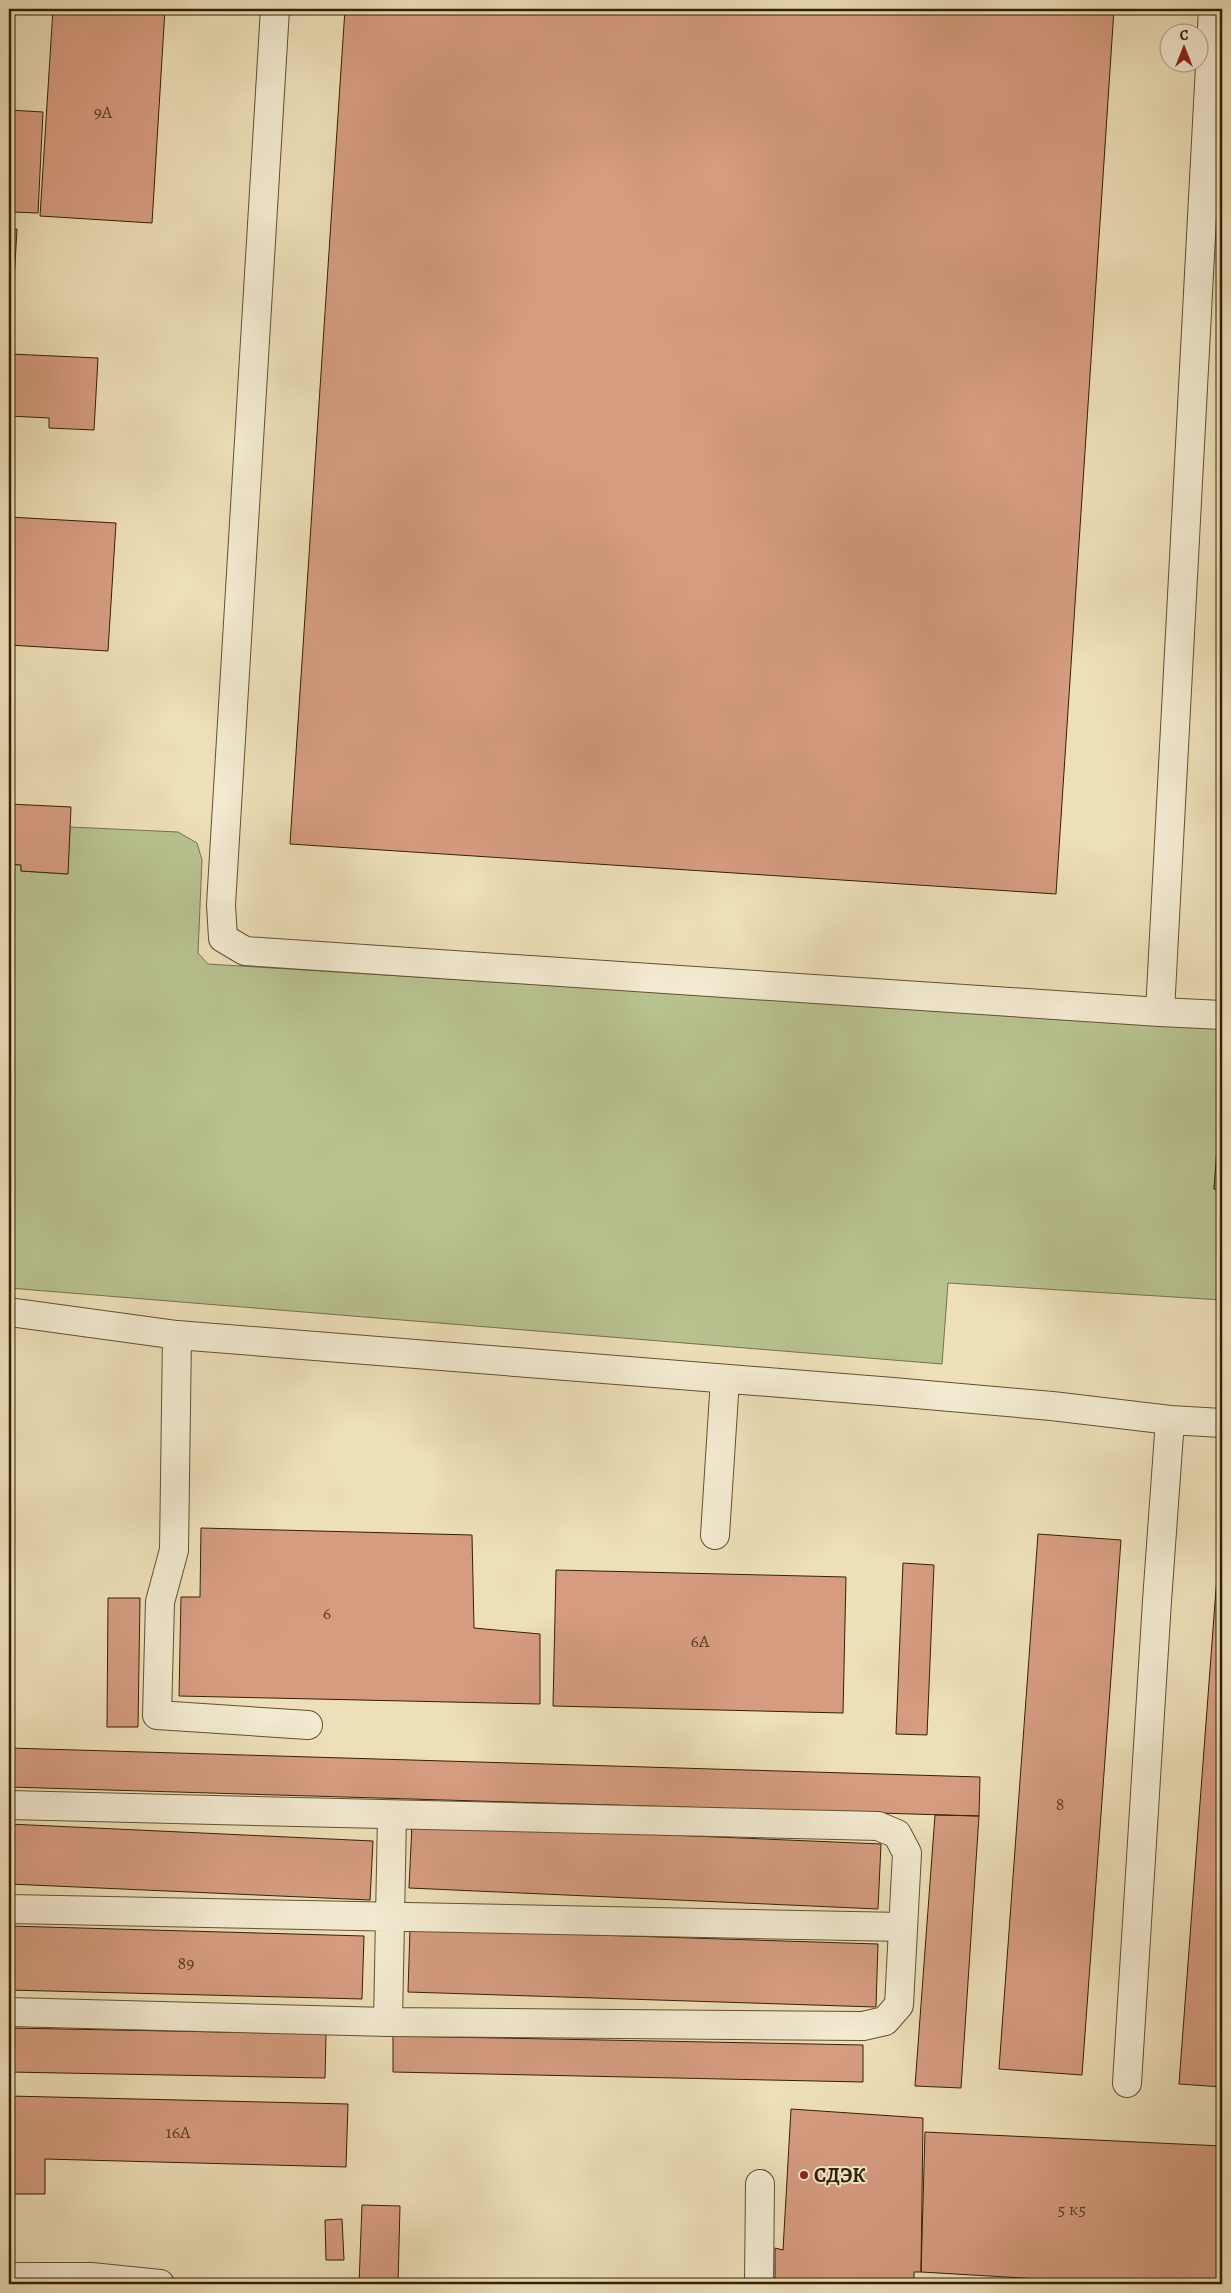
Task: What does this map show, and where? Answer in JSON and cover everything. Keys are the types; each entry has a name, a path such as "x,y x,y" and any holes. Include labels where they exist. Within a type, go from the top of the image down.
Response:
{"lane":[{"path":"275,9 222,895 223,938 245,951 1222,1015"},
{"path":"1160,1012 1213,9"},
{"path":"9,1312 177,1335 1032,1404 1170,1420 1222,1423"},
{"path":"177,1335 174,1550 160,1602 157,1715 308,1725"},
{"path":"715,1535 725,1379"},
{"path":"1127,2083 1156,1601 1170,1420"},
{"path":"9,1805 878,1826 897,1834 906,1853 899,2005 885,2021 863,2026 388,2022 9,2012"},
{"path":"388,2022 392,1815"},
{"path":"9,1909 903,1927"},
{"path":"758,2284 760,2184"},
{"path":"9,2277 160,2284"}],"green space":[{"path":"70,827 178,832 197,843 202,860 198,953 208,964 1222,1027 1222,1123 1219,1123 1214,1189 1222,1190 1222,1300 948,1283 942,1364 9,1288 9,864 21,865 21,871 67,874"}],"building":[{"path":"53,9 165,9 152,223 40,216"},
{"path":"345,9 1114,9 1056,894 290,844"},
{"path":"9,110 43,112 38,213 11,212 11,229 17,229 10,354 98,358 94,430 49,428 49,418 9,416"},
{"path":"9,517 116,523 108,651 9,645"},
{"path":"9,804 71,807 68,874 21,871 21,865 9,864"},
{"path":"1219,1122 1222,1123 1222,1190 1214,1189"},
{"path":"201,1528 472,1535 474,1628 540,1634 540,1704 179,1696 181,1597 200,1597"},
{"path":"1038,1534 1121,1540 1082,2075 999,2069"},
{"path":"1219,1549 1222,1549 1222,2087 1179,2084"},
{"path":"903,1563 934,1565 927,1735 896,1734"},
{"path":"556,1570 846,1577 843,1713 553,1706"},
{"path":"108,1598 140,1598 138,1727 107,1727"},
{"path":"9,1748 980,1777 979,1816 9,1787"},
{"path":"935,1815 979,1816 961,2088 915,2086"},
{"path":"9,1824 373,1841 370,1900 9,1884"},
{"path":"412,1824 881,1844 878,1909 409,1888"},
{"path":"9,1926 364,1936 362,1999 9,1990"},
{"path":"410,1929 878,1944 876,2007 408,1992"},
{"path":"9,2028 326,2034 325,2078 9,2072"},
{"path":"393,2036 863,2045 863,2082 393,2072"},
{"path":"9,2096 348,2104 346,2167 45,2159 45,2194 9,2194"},
{"path":"791,2109 923,2118 921,2272 914,2272 914,2284 775,2284 775,2248 783,2250"},
{"path":"925,2132 1222,2146 1222,2284 1125,2284 921,2272"},
{"path":"362,2205 400,2206 398,2284 359,2284"},
{"path":"342,2219 344,2260 326,2260 325,2220"}],"place":[{"name":"СДЭК","path":"804,2175"}]}
